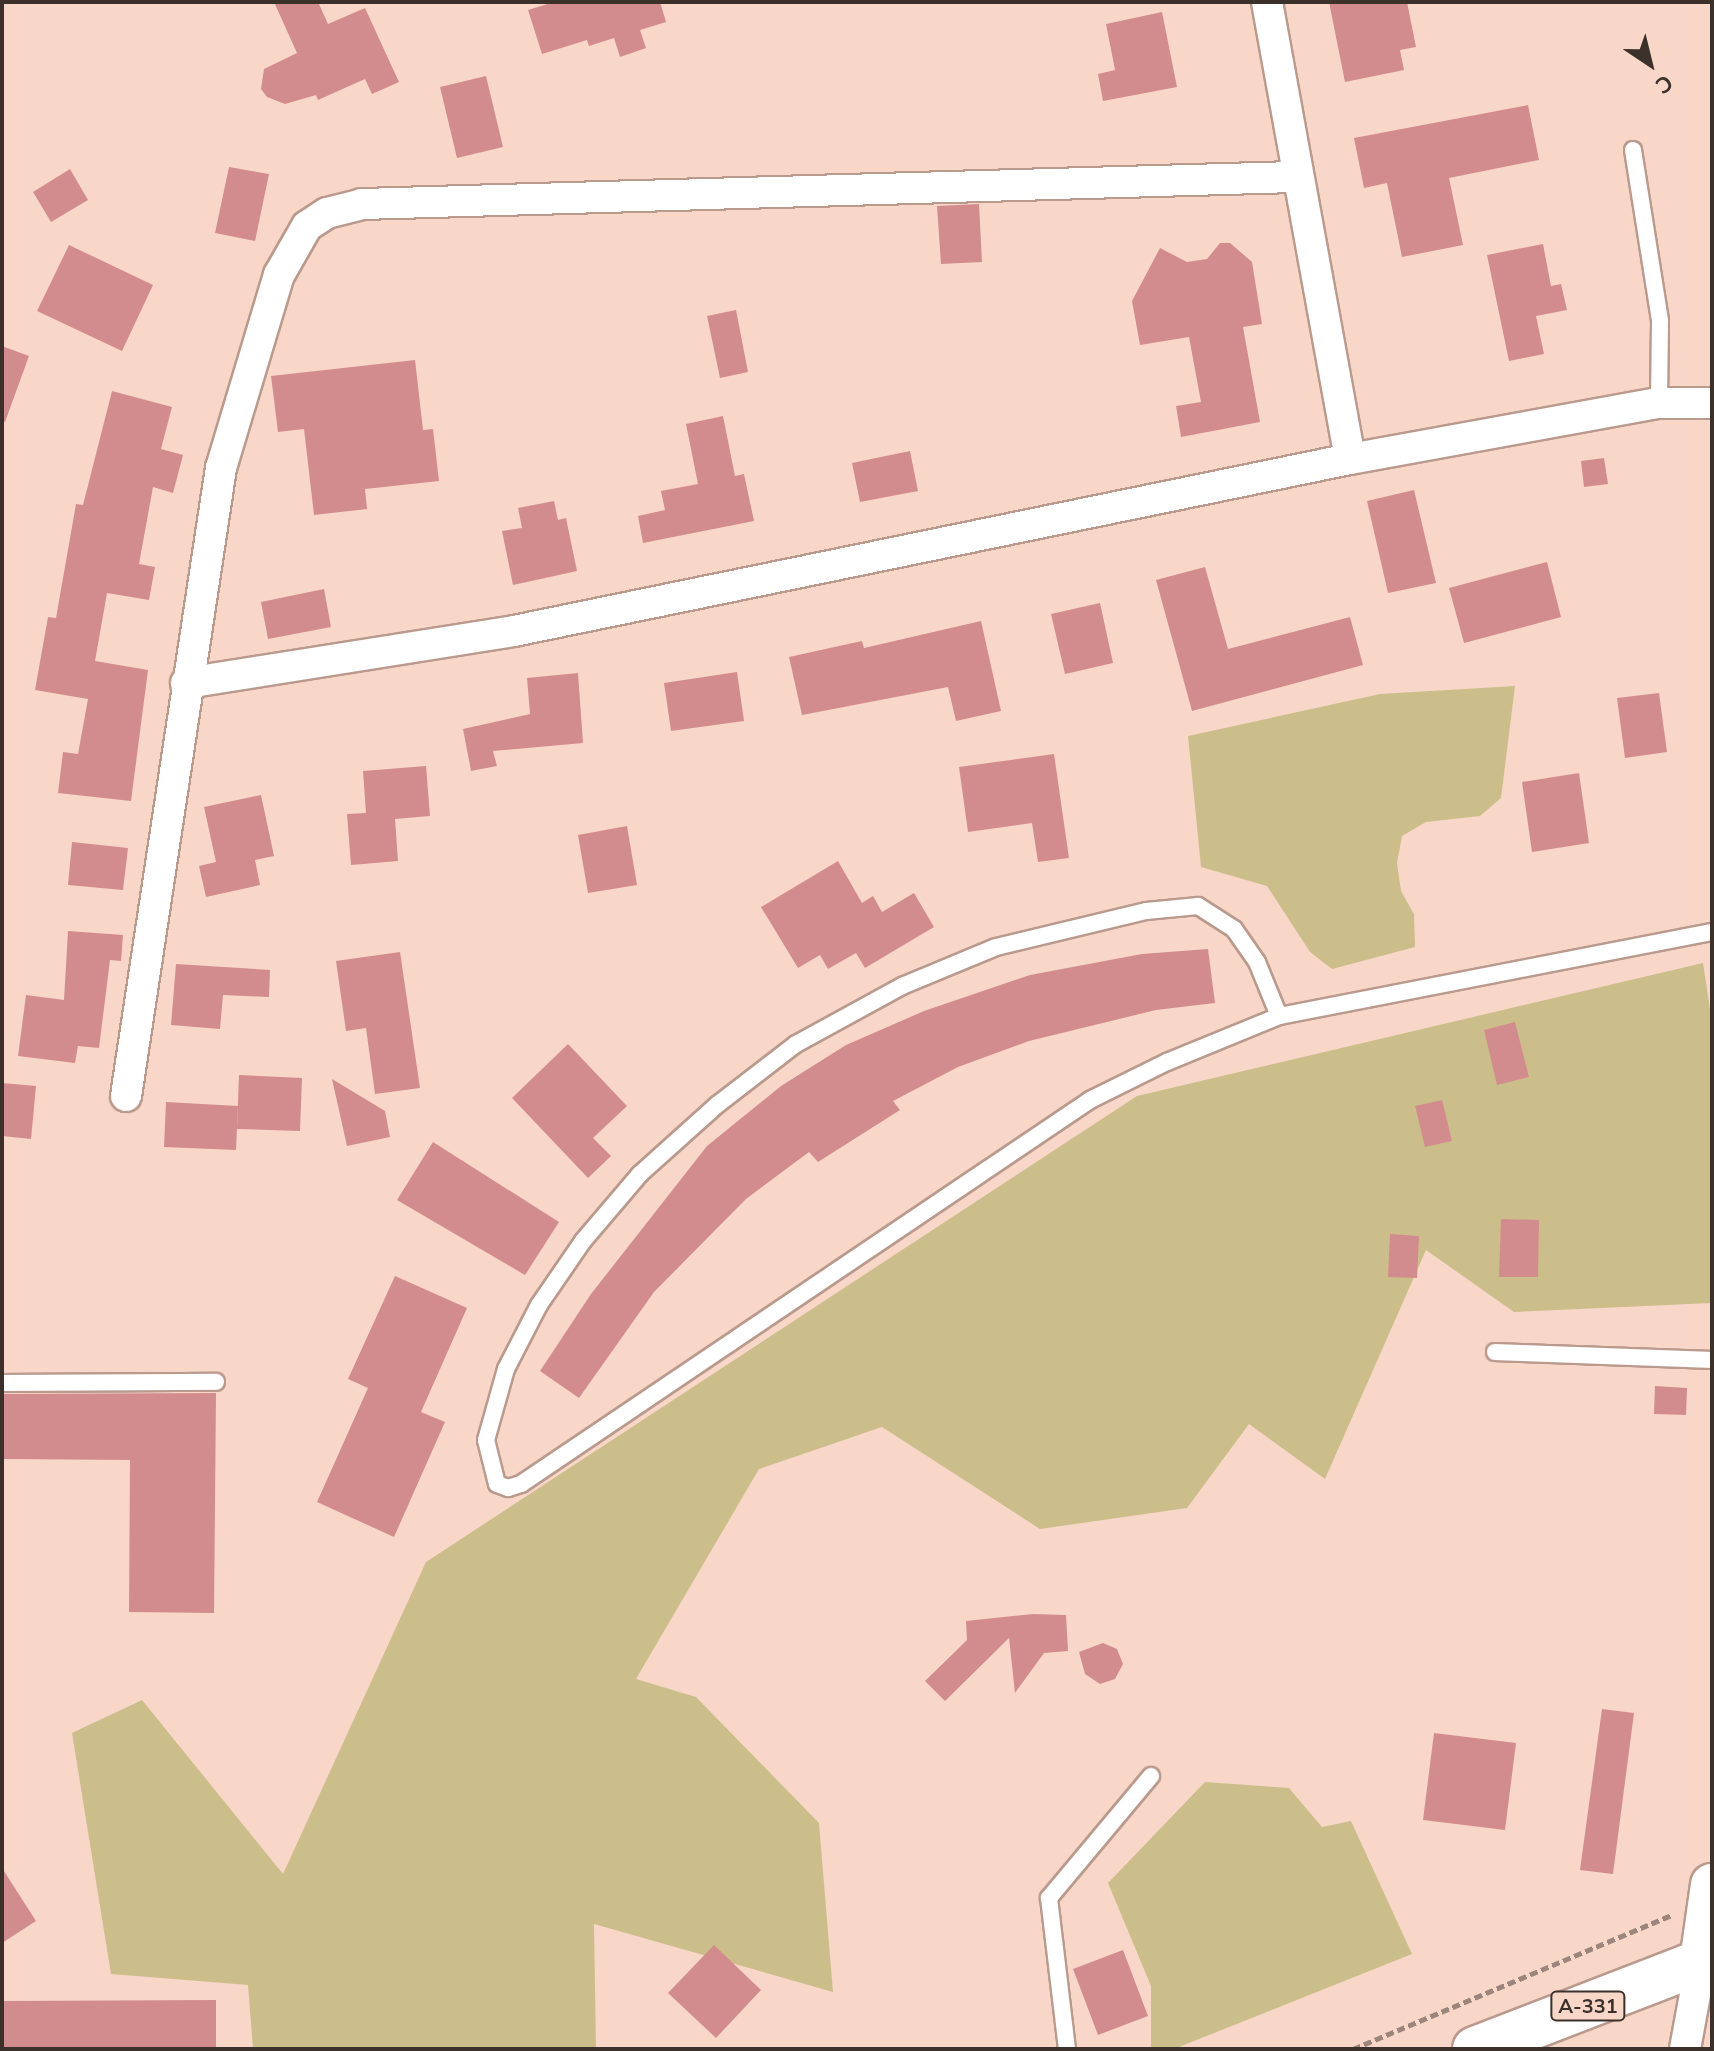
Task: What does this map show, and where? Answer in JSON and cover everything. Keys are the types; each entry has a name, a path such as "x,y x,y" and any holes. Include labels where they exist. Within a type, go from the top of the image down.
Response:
{"main road":[{"path":"1706,1960 1711,1892"},
{"name":"А-331","path":"1475,2049 1706,1960"}],"street":[{"path":"1267,2 1296,177 1350,459"},
{"path":"126,1096 186,683 221,468 261,330 292,247 307,226 327,213 362,204 1296,177"},
{"path":"186,683 514,631 1350,459 1659,403 1712,403"},
{"path":"1685,2049 1706,1960"}],"lane":[{"path":"1633,150 1660,321 1659,403"},
{"path":"1279,1016 1257,962 1234,929 1198,906 1146,911 996,947 902,986 796,1044 718,1104 640,1174 574,1254 506,1369 486,1440 497,1484 508,1488 521,1484 1090,1100 1279,1016 1712,932"},
{"path":"1495,1352 1712,1360"},
{"path":"2,1383 216,1382"},
{"path":"1067,2049 1049,1898 1151,1776"}],"path":[{"path":"1353,2049 1711,1892"}],"shaded area":[{"path":"1515,686 1501,798 1480,816 1426,822 1402,836 1397,863 1401,891 1414,914 1415,947 1332,969 1310,952 1267,886 1201,867 1188,736 1380,694"},
{"path":"1703,963 1712,1022 1712,1303 1514,1312 1426,1250 1325,1479 1249,1424 1187,1508 1040,1529 882,1427 759,1469 636,1679 696,1697 819,1823 833,1992 594,1924 596,2049 253,2049 248,1985 111,1974 72,1733 142,1700 283,1874 426,1562 1137,1096"},
{"path":"1205,1782 1289,1788 1322,1827 1351,1821 1412,1954 1174,2049 1151,2049 1151,1986 1108,1883"}],"building":[{"path":"274,2 318,2 328,24 365,8 399,82 372,94 365,79 318,100 316,95 285,104 267,97 261,89 264,69 297,53"},
{"path":"554,2 660,2 666,22 640,30 646,48 620,57 614,38 589,46 587,40 542,54 528,10"},
{"path":"1329,2 1407,2 1416,47 1400,50 1404,70 1345,82"},
{"path":"1162,12 1177,87 1103,101 1098,74 1115,70 1106,24"},
{"path":"486,76 503,147 457,158 440,87"},
{"path":"1528,105 1539,160 1449,178 1463,245 1402,257 1387,183 1364,188 1354,138"},
{"path":"229,167 269,174 255,241 215,233"},
{"path":"70,169 88,200 51,222 33,192"},
{"path":"979,204 982,262 941,264 937,206"},
{"path":"1220,243 1230,243 1252,262 1262,324 1243,327 1260,422 1181,437 1176,406 1201,402 1189,337 1140,345 1132,301 1160,248 1187,262 1207,259"},
{"path":"1543,244 1551,286 1561,284 1567,310 1536,316 1544,354 1509,361 1487,255"},
{"path":"69,245 153,285 122,351 37,311"},
{"path":"736,310 748,372 720,378 707,316"},
{"path":"2,346 29,356 5,422 2,421"},
{"path":"415,360 423,430 433,429 439,481 365,489 367,509 314,515 304,429 278,432 271,376"},
{"path":"112,391 172,407 161,449 183,455 173,493 153,487 139,564 155,567 149,600 107,593 95,661 148,670 131,801 58,793 63,752 78,754 88,699 35,690 48,617 56,618 76,504 83,505"},
{"path":"723,416 735,476 744,474 754,521 643,543 638,516 665,510 661,491 698,484 686,424"},
{"path":"910,451 918,491 860,502 852,463"},
{"path":"1604,458 1608,484 1584,487 1581,461"},
{"path":"1414,490 1436,583 1388,593 1367,501"},
{"path":"554,501 558,520 566,518 577,571 513,585 502,531 522,528 518,508"},
{"path":"1547,562 1561,617 1464,643 1449,588"},
{"path":"1205,567 1228,649 1350,617 1363,665 1192,711 1156,580"},
{"path":"324,589 331,627 268,639 261,602"},
{"path":"1100,603 1113,663 1065,674 1051,614"},
{"path":"981,621 1001,711 956,721 948,687 802,715 789,657 862,641 864,648"},
{"path":"737,672 744,721 671,731 664,683"},
{"path":"578,673 583,743 493,751 497,766 471,771 463,729 530,714 527,678"},
{"path":"1659,693 1667,752 1625,758 1617,698"},
{"path":"1054,754 1069,858 1038,862 1032,823 968,832 959,767"},
{"path":"426,766 430,816 395,819 398,861 351,865 347,814 366,813 363,771"},
{"path":"1579,773 1589,843 1532,852 1522,782"},
{"path":"261,795 274,856 255,860 260,885 206,897 199,866 216,862 204,807"},
{"path":"627,826 637,885 588,893 578,835"},
{"path":"72,842 128,848 123,890 68,885"},
{"path":"838,861 862,903 873,896 882,912 914,893 934,927 865,968 856,953 828,969 820,955 798,968 761,907"},
{"path":"68,931 123,935 121,961 110,960 99,1048 78,1046 75,1063 18,1056 26,995 64,1000"},
{"path":"1208,949 1215,1003 1156,1010 1029,1041 958,1067 893,1101 900,1110 818,1162 809,1152 746,1199 654,1292 579,1398 540,1371 591,1294 707,1146 781,1086 846,1045 924,1011 1030,975 1142,954"},
{"path":"400,952 420,1088 375,1094 366,1028 346,1031 336,961"},
{"path":"176,964 270,970 269,997 223,995 220,1029 171,1025"},
{"path":"1515,1022 1529,1077 1497,1085 1484,1030"},
{"path":"568,1044 627,1106 593,1138 611,1156 588,1178 512,1098"},
{"path":"239,1075 302,1078 300,1131 237,1129"},
{"path":"332,1079 385,1111 390,1137 347,1146"},
{"path":"2,1083 36,1086 31,1139 2,1136"},
{"path":"1442,1100 1452,1141 1425,1147 1415,1106"},
{"path":"166,1102 238,1106 236,1150 164,1147"},
{"path":"433,1142 559,1222 525,1275 397,1200"},
{"path":"1501,1219 1539,1220 1538,1277 1499,1277"},
{"path":"1390,1234 1419,1236 1417,1278 1388,1277"},
{"path":"395,1276 467,1308 421,1412 445,1422 394,1537 317,1502 368,1388 348,1379"},
{"path":"1655,1386 1687,1388 1686,1415 1654,1414"},
{"path":"216,1393 214,1613 129,1612 130,1460 2,1459 2,1394"},
{"path":"1033,1614 1066,1615 1068,1651 1044,1653 1015,1693 1009,1638 945,1701 925,1681 967,1640 966,1621"},
{"path":"1103,1643 1117,1649 1123,1664 1115,1679 1100,1684 1085,1674 1079,1652"},
{"path":"1602,1709 1634,1713 1613,1874 1580,1870"},
{"path":"1434,1733 1516,1743 1505,1830 1423,1820"},
{"path":"2,1868 36,1921 2,1943"},
{"path":"714,1945 761,1990 716,2038 668,1993"},
{"path":"1123,1950 1148,2016 1098,2035 1073,1969"},
{"path":"216,2000 216,2049 2,2049 2,2001"}]}
